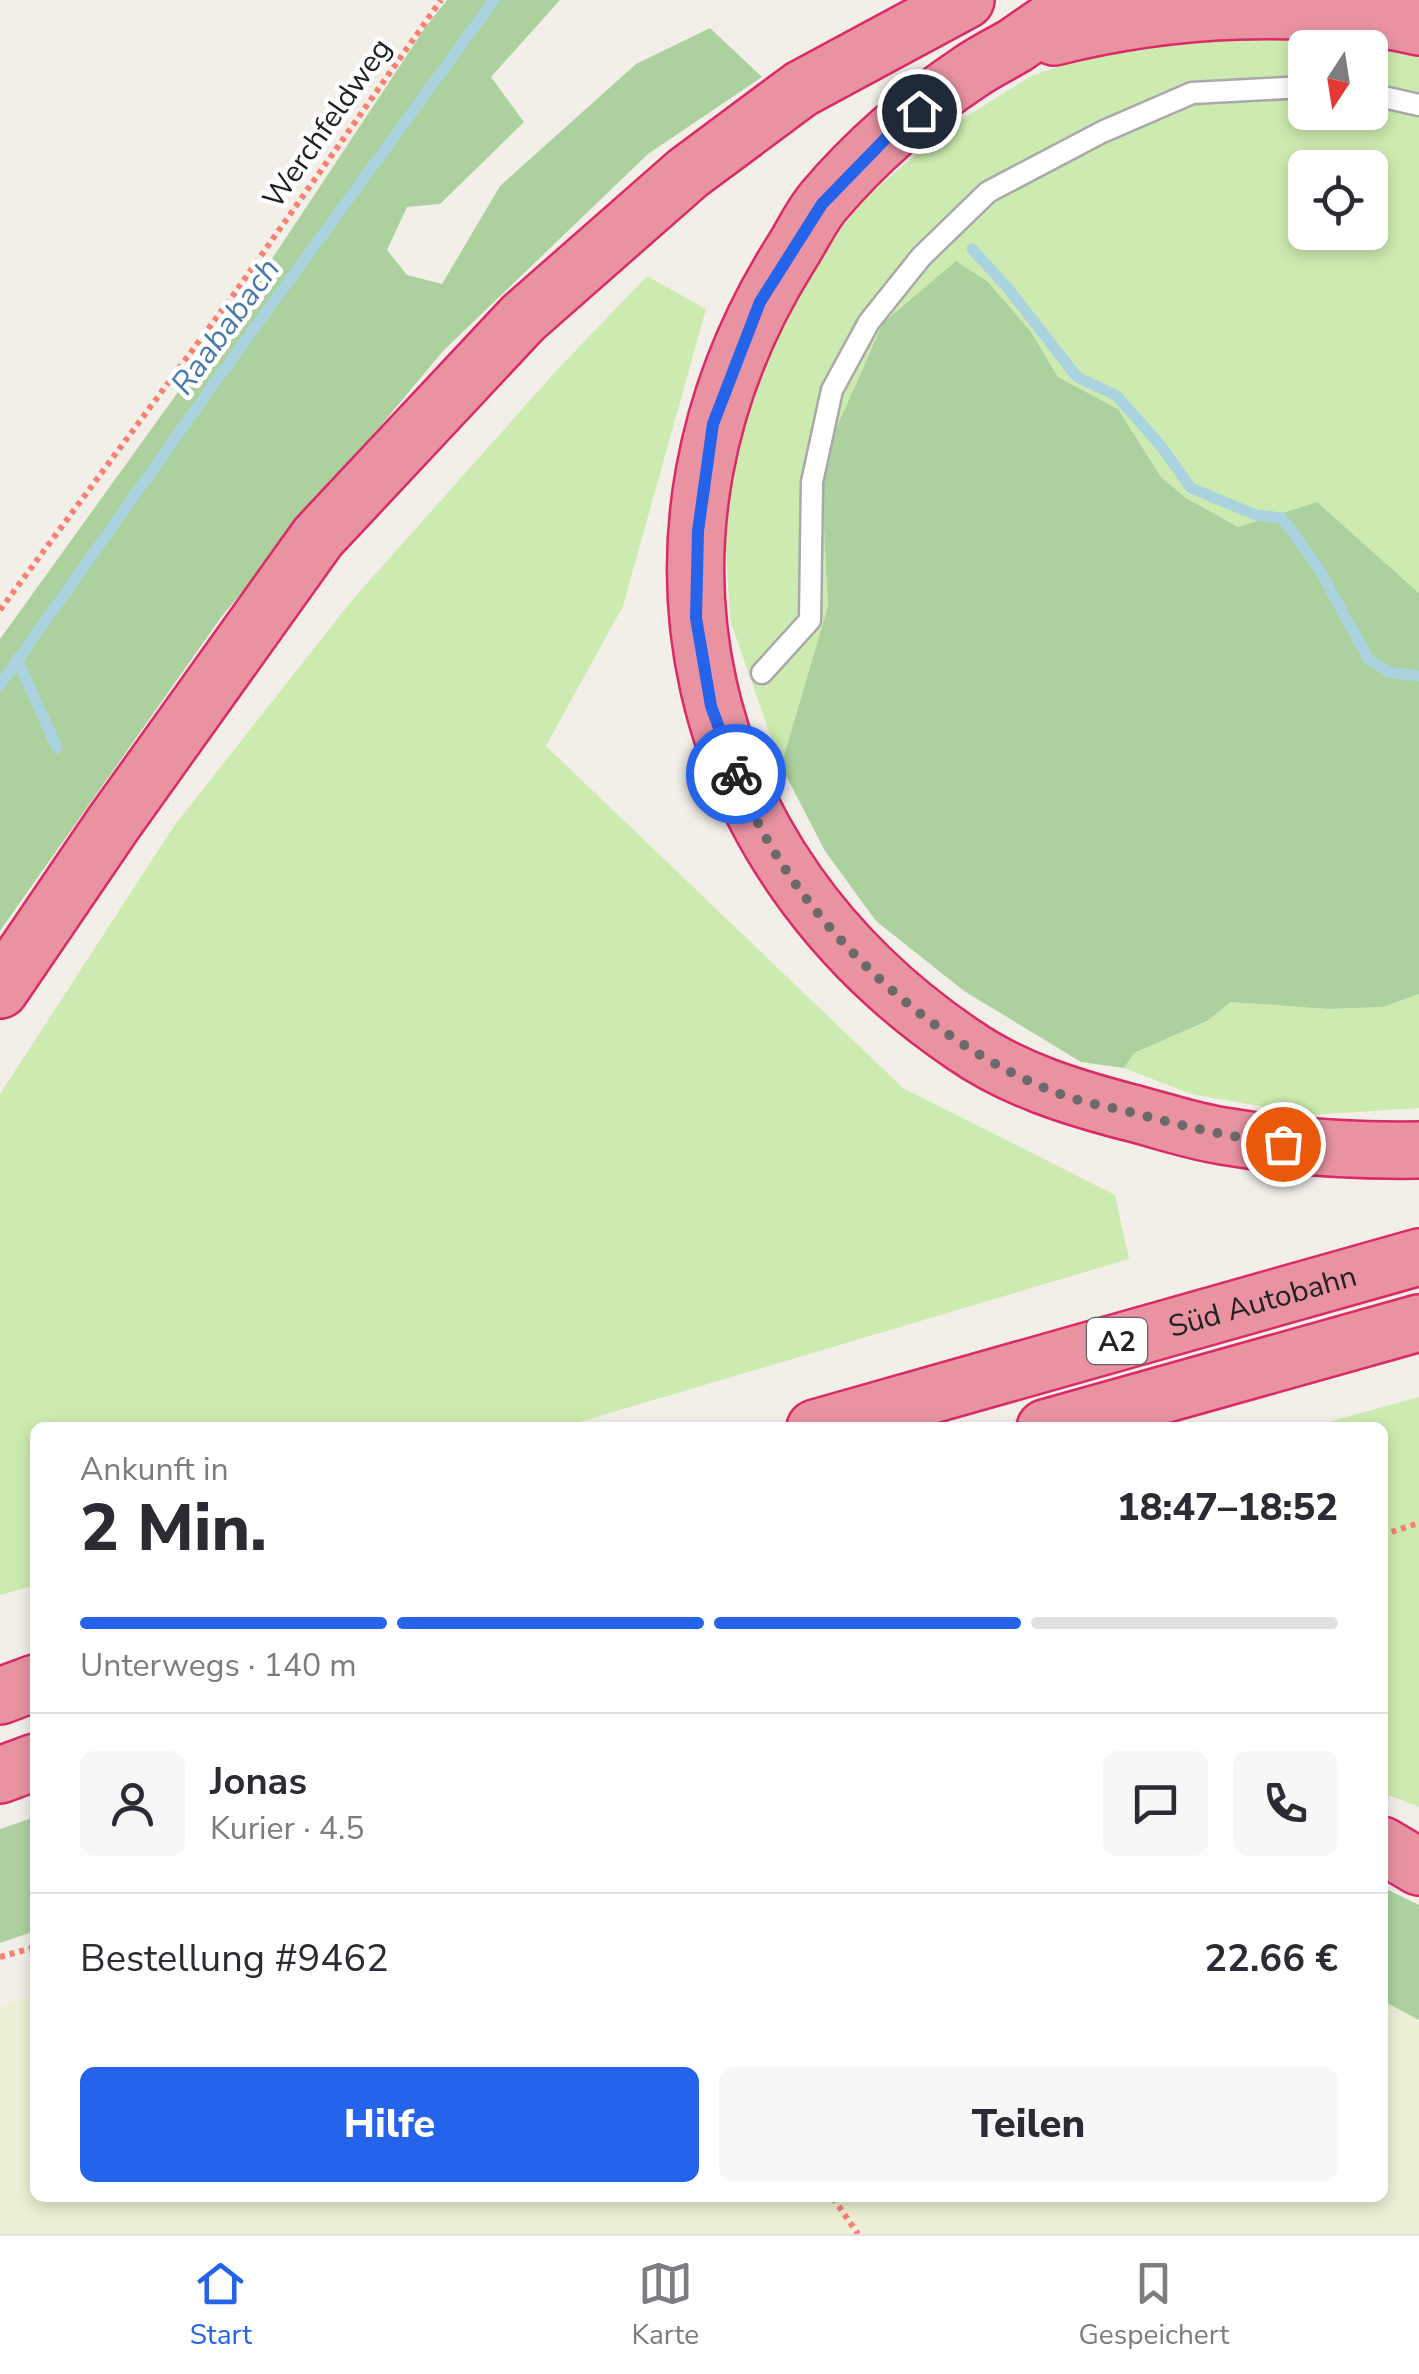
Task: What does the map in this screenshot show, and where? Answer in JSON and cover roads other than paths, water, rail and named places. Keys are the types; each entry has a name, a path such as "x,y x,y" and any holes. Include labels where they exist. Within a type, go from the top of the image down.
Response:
{"highway":[{"path":"0,990 318,537 523,318 688,174 801,90 966,0"},
{"path":"1092,0 1068,8 969,72 894,130 822,204 760,302 713,424 698,531 696,618 711,706 743,792 786,869 833,930 882,982 966,1047 1060,1094 1220,1136 1346,1151 1419,1150"},
{"path":"1012,47 1126,19 1217,5 1318,7 1395,19 1419,28"},
{"name":"Süd Autobahn","path":"836,1422 1419,1257"},
{"name":"Süd Autobahn","path":"1066,1422 1419,1323"},
{"path":"0,1696 30,1686"},
{"path":"0,1778 30,1764"},
{"path":"0,1778 30,1776"},
{"path":"1388,1826 1419,1835"},
{"path":"1388,1849 1419,1867"}],"lane":[{"path":"762,673 810,620 812,482 832,390 869,322 921,258 988,192 1102,132 1192,93 1288,88"},
{"path":"1388,98 1419,104"}],"waterway":[{"name":"Raababach","path":"0,685 494,0"},
{"path":"972,249 1077,377 1117,396 1191,488 1256,515 1282,518 1319,569 1369,660 1389,672 1419,676"},
{"path":"17,659 57,748"}]}
